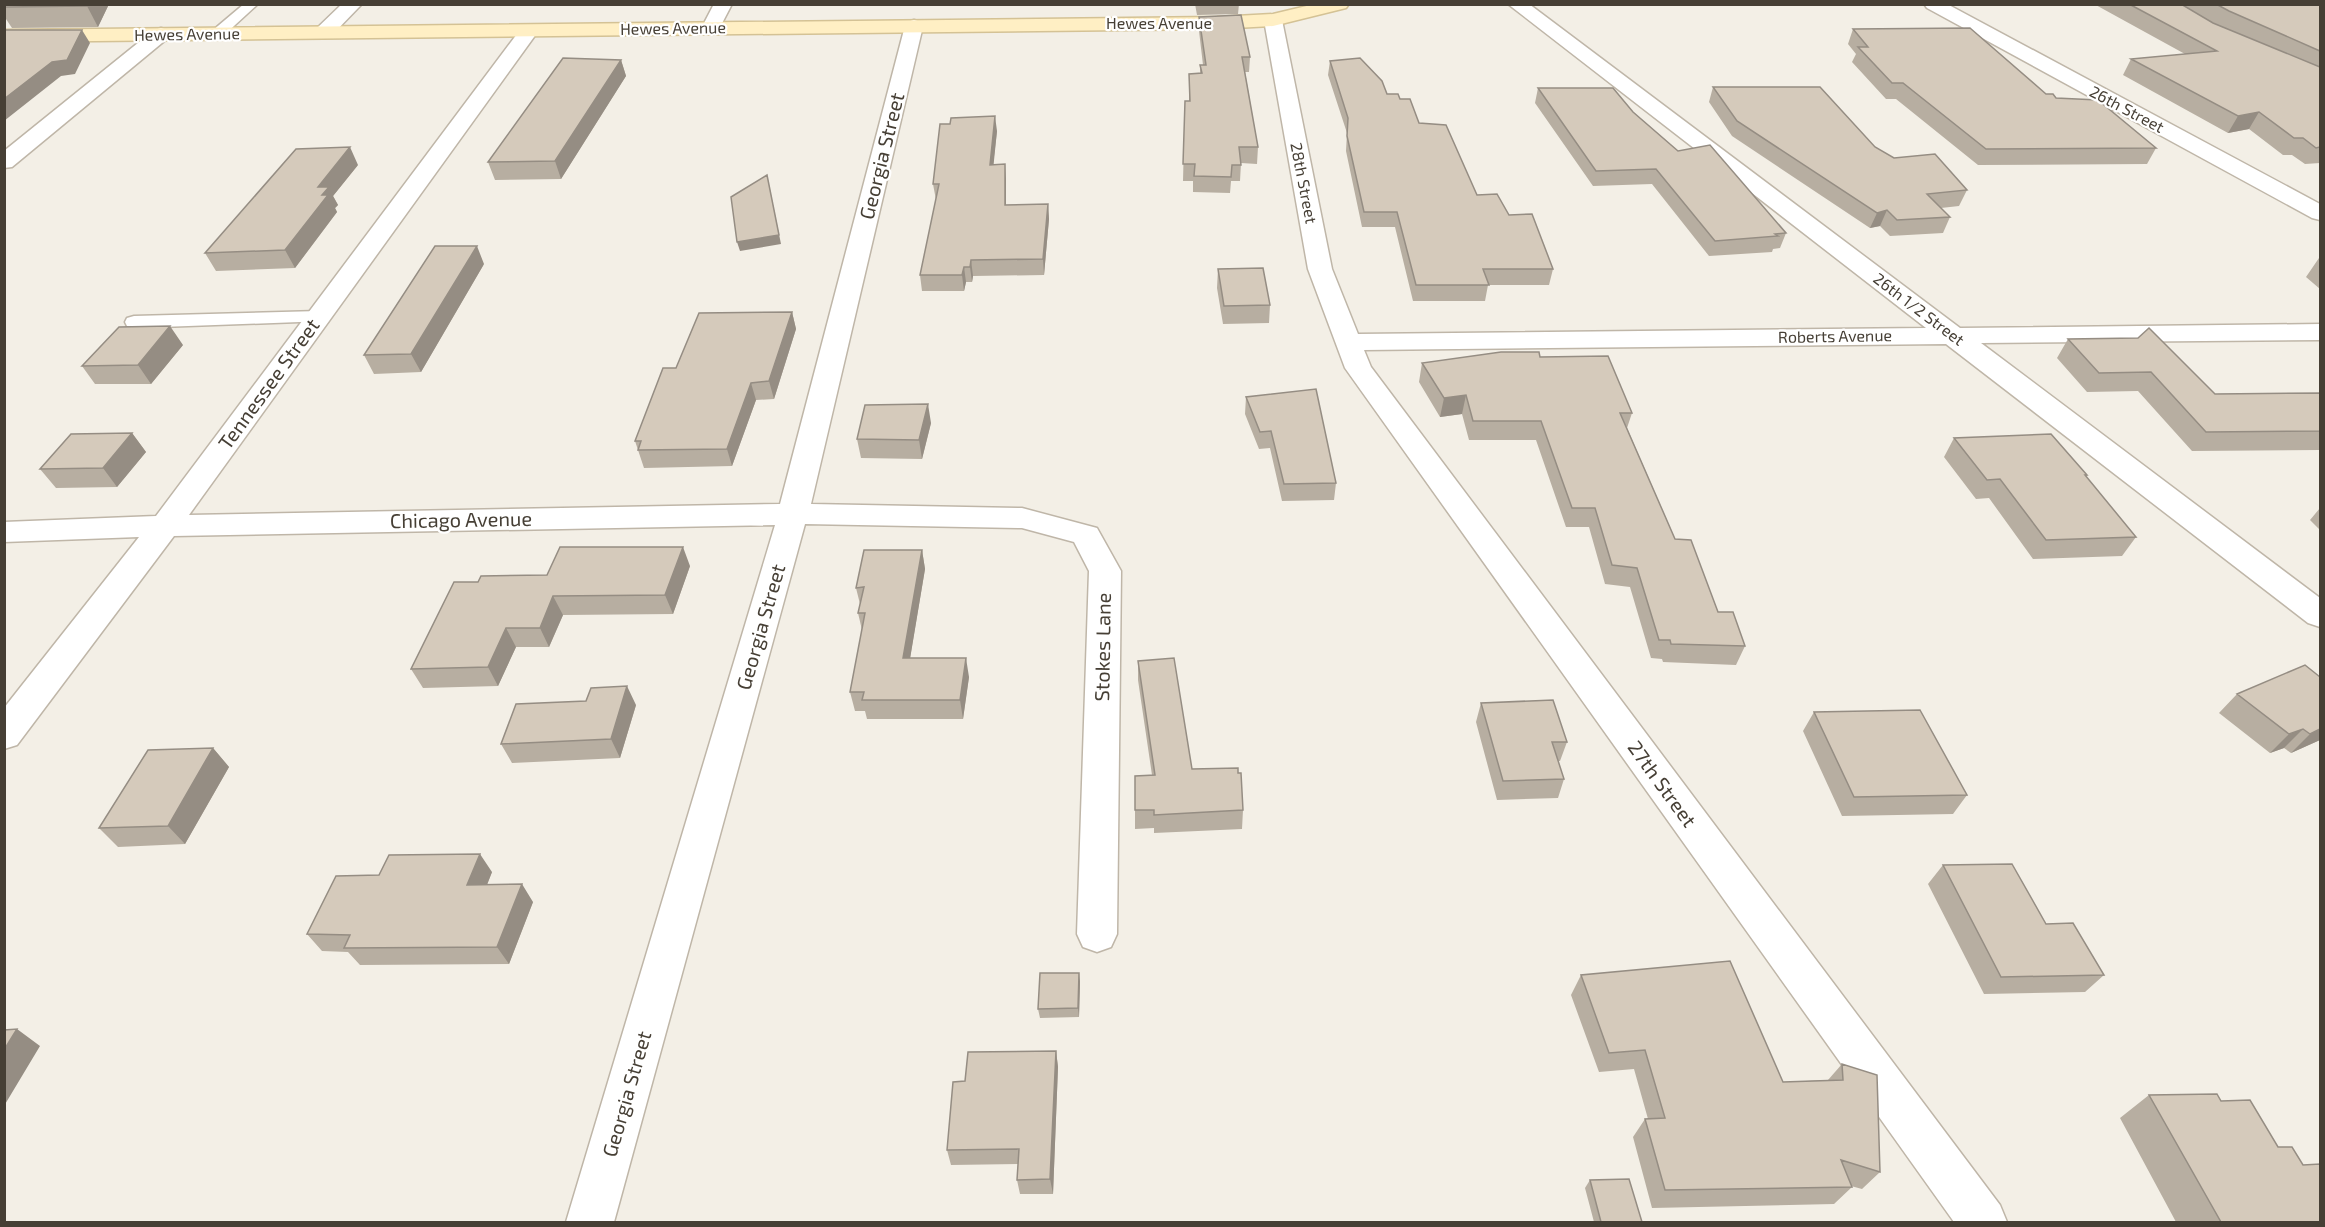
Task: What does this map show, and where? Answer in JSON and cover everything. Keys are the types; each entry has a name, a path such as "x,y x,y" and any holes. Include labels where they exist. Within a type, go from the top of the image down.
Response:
{"main road":[{"name":"Hewes Avenue","path":"4,36 1217,23 1340,4"}],"street":[{"path":"323,33 353,4"},
{"path":"711,27 723,4"},
{"name":"26th 1/2 Street","path":"1517,4 2320,615"},
{"name":"26th Street","path":"1933,4 2320,213"},
{"name":"28th Street","path":"1276,14 1320,269 1349,342"},
{"name":"Georgia Street","path":"590,1222 793,514 914,26"},
{"name":"Tennessee Street","path":"4,735 165,526 530,30"},
{"path":"4,162 161,34"},
{"name":"Roberts Avenue","path":"1349,342 2320,332"},
{"name":"27th Street","path":"1349,342 1358,368 1983,1222"},
{"name":"Chicago Avenue","path":"4,532 165,526 793,514 918,517"},
{"name":"Stokes Lane","path":"918,517 1022,518 1086,535 1105,571 1096,934"}],"lane":[{"path":"217,34 252,4"},
{"path":"134,322 319,317"}],"building":[{"path":"4,4 87,4 87,6 4,7"},
{"path":"2129,4 2181,4 2213,23 2320,67 2320,147 2316,148 2303,138 2294,138 2259,112 2238,116 2131,59 2217,51"},
{"path":"2216,4 2320,4 2320,51 2229,11"},
{"path":"1241,15 1250,57 1242,57 1258,147 1239,147 1241,165 1232,165 1231,177 1194,176 1195,164 1183,164 1185,101 1190,101 1189,74 1202,73 1200,65 1206,65 1199,17"},
{"path":"1970,28 2046,94 2053,94 2056,98 2098,100 2156,148 1986,149 1903,83 1892,83 1858,47 1868,47 1853,29"},
{"path":"4,30 82,30 67,60 52,62 4,99"},
{"path":"563,58 621,60 555,161 488,162"},
{"path":"1360,58 1382,81 1387,94 1398,94 1400,99 1410,99 1419,123 1446,125 1477,195 1497,194 1509,215 1532,214 1553,269 1483,269 1489,285 1416,285 1397,212 1364,212 1347,136 1348,118 1330,61"},
{"path":"1713,87 1820,87 1875,147 1894,158 1935,154 1967,190 1927,194 1950,217 1897,220 1887,210 1877,213 1737,121"},
{"path":"1538,88 1613,88 1633,112 1678,151 1710,145 1786,233 1775,234 1778,236 1715,241 1656,169 1596,171"},
{"path":"995,116 990,165 1005,164 1005,205 1048,204 1043,259 971,260 970,267 964,267 962,275 920,275 939,184 933,184 940,124 950,124 951,118"},
{"path":"350,147 318,187 329,187 322,195 328,195 285,250 205,253 296,149"},
{"path":"767,175 779,235 737,242 731,197"},
{"path":"435,246 477,246 411,354 364,355"},
{"path":"1263,268 1270,305 1224,306 1218,269"},
{"path":"792,312 769,381 751,383 727,449 638,450 641,441 635,441 663,368 676,368 699,313"},
{"path":"170,326 138,365 82,366 119,327"},
{"path":"2149,328 2215,394 2320,393 2320,431 2206,432 2151,372 2099,373 2068,339 2138,338"},
{"path":"1501,352 1539,352 1540,357 1608,356 1632,413 1620,413 1675,539 1691,540 1718,612 1733,612 1745,646 1671,644 1670,640 1659,640 1637,568 1612,565 1595,508 1572,508 1541,421 1473,421 1466,395 1444,398 1422,363"},
{"path":"1316,389 1336,483 1284,484 1271,431 1260,432 1246,397"},
{"path":"928,404 919,440 857,439 865,405"},
{"path":"132,433 103,468 40,469 71,434"},
{"path":"2051,434 2136,537 2046,540 2000,479 1987,480 1954,438"},
{"path":"560,547 683,547 665,595 553,596 540,628 506,628 488,667 411,669 454,582 478,582 481,576 547,575"},
{"path":"864,550 922,550 903,658 966,658 960,700 862,700 864,692 850,692 865,613 858,613 864,587 856,588"},
{"path":"1174,658 1192,769 1238,768 1238,773 1241,773 1243,810 1154,815 1154,810 1135,810 1135,776 1155,775 1138,661"},
{"path":"2305,665 2320,677 2320,729 2310,734 2303,729 2289,734 2237,694"},
{"path":"627,686 611,739 501,744 516,704 586,701 591,688"},
{"path":"1553,700 1567,742 1552,742 1564,779 1503,781 1481,703"},
{"path":"1920,710 1967,795 1854,797 1814,712"},
{"path":"213,748 168,826 99,828 148,750"},
{"path":"480,854 467,885 522,884 497,947 344,948 350,935 307,934 336,876 379,875 389,855"},
{"path":"2012,864 2046,924 2073,923 2104,975 2001,977 1943,865"},
{"path":"1730,961 1783,1082 1843,1080 1842,1064 1877,1075 1880,1172 1841,1160 1852,1187 1665,1190 1645,1119 1665,1118 1645,1050 1609,1053 1581,975"},
{"path":"1040,973 1079,973 1078,1008 1038,1009"},
{"path":"17,1029 4,1050 4,1030"},
{"path":"1056,1051 1050,1179 1017,1180 1019,1149 947,1150 953,1082 965,1081 968,1052"},
{"path":"2217,1094 2221,1101 2250,1100 2278,1147 2292,1147 2303,1165 2320,1164 2320,1222 2221,1222 2149,1095"},
{"path":"1629,1179 1642,1222 1601,1222 1590,1180"}]}
